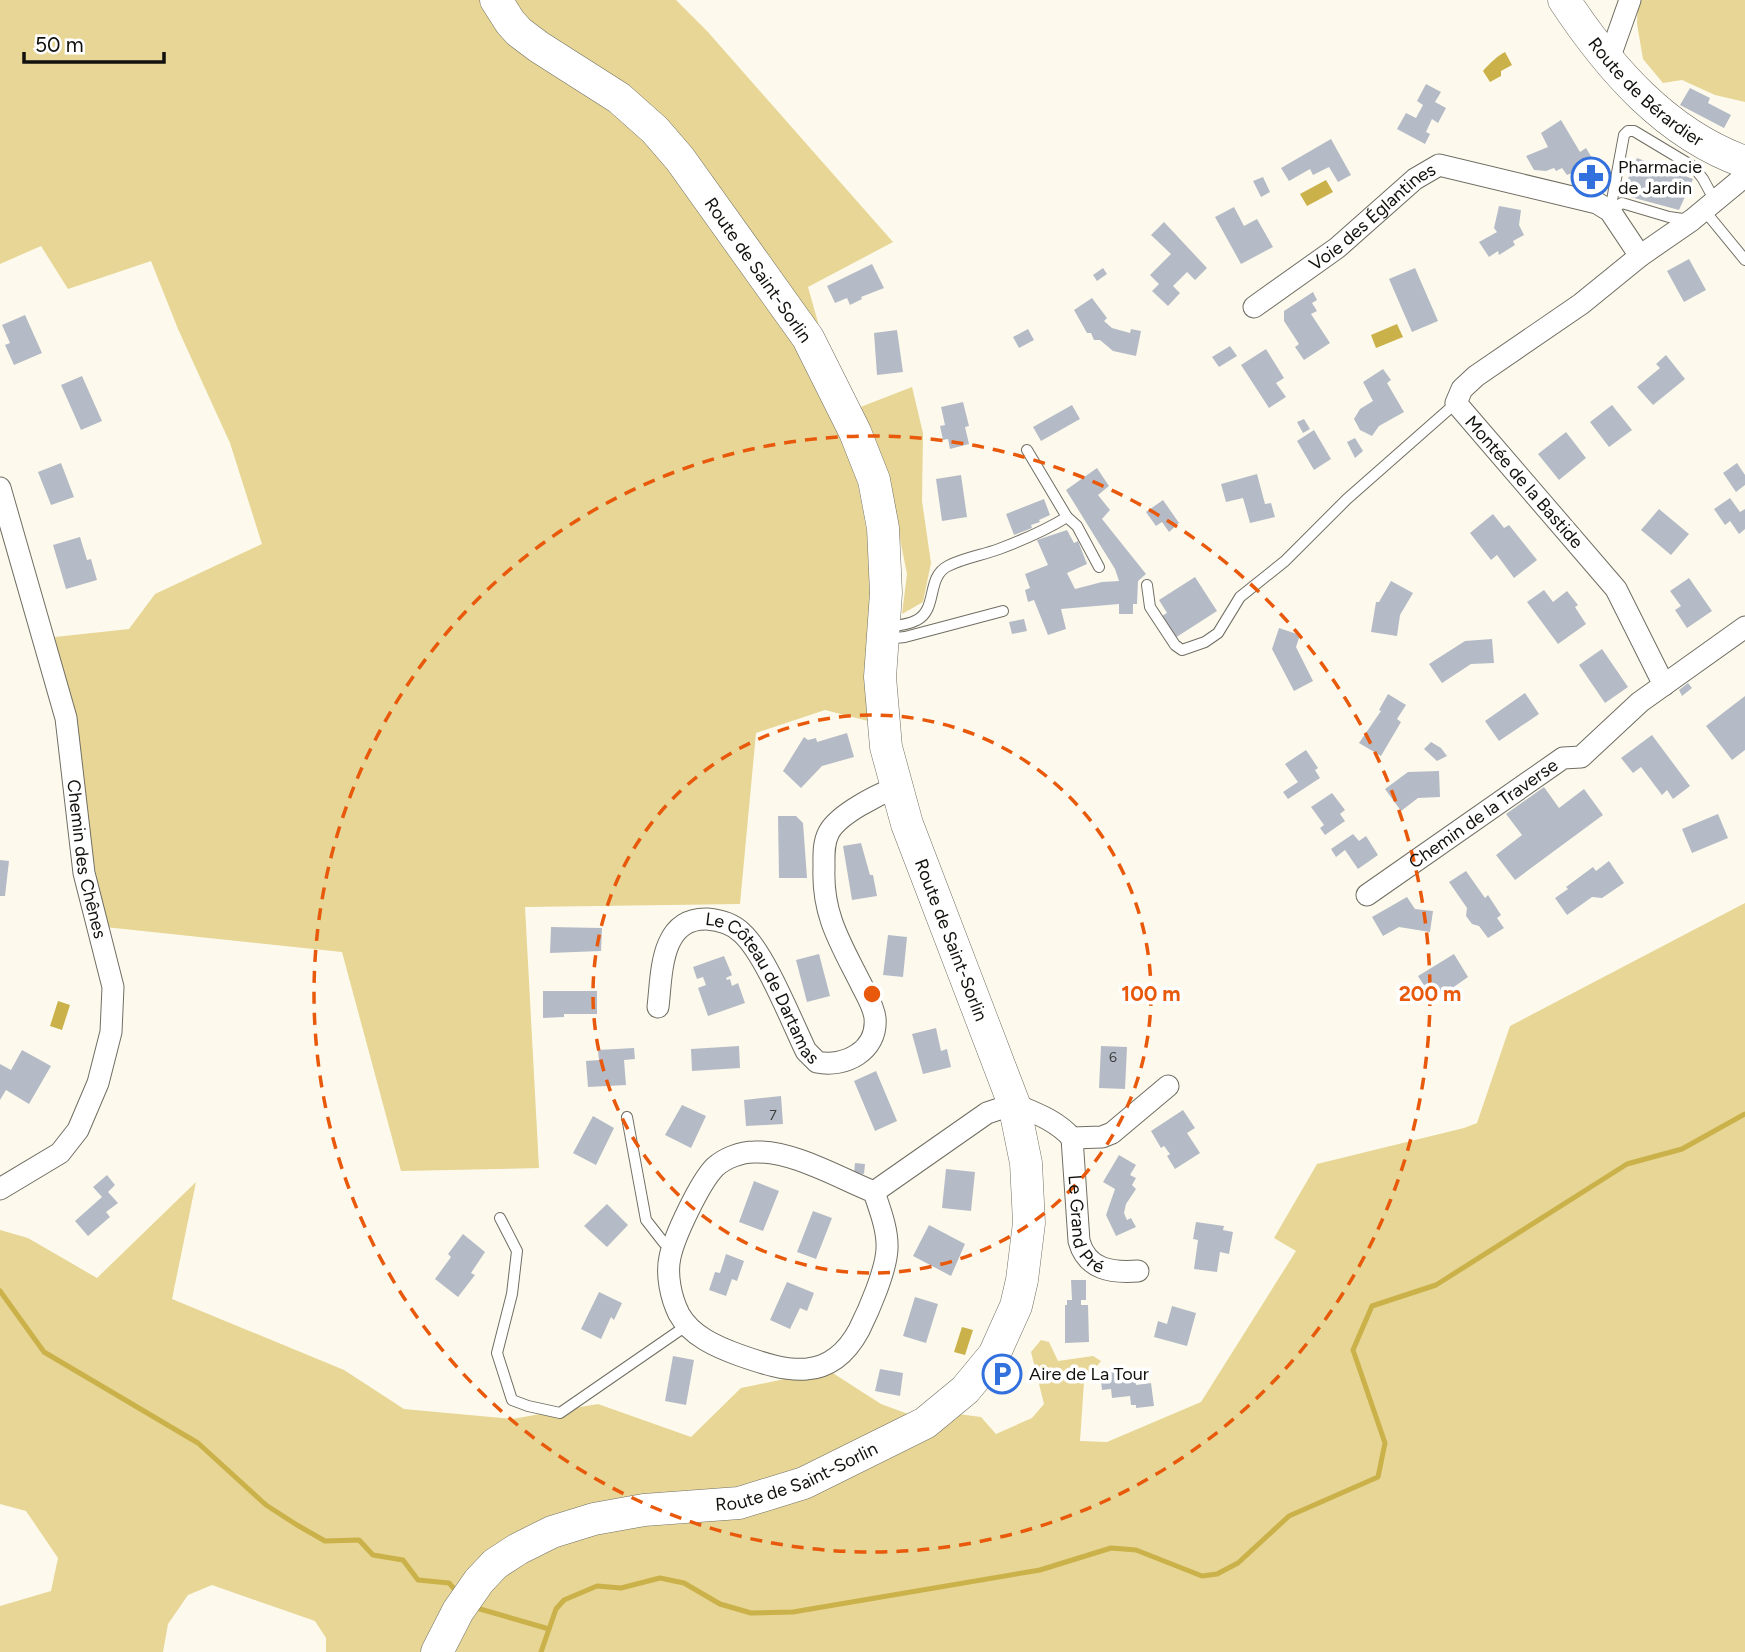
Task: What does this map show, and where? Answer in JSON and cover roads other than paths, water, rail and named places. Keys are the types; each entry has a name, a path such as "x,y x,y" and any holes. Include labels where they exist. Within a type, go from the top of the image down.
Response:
{"street":[{"name":"Route de Saint-Sorlin","path":"437,1652 458,1611 495,1564 552,1532 594,1519 644,1510 739,1503 804,1483 925,1423 965,1390 999,1345 1012,1316 1022,1280 1029,1223 1025,1153 1014,1104 895,788 883,718 880,677 886,561 874,480 855,432 808,338 680,159 655,130 619,98 519,32 496,0"},
{"name":"Route de Bérardier","path":"1564,0 1608,62 1649,103 1674,124 1722,153 1745,162"},
{"path":"1608,62 1630,0"},
{"name":"Voie des Églantines","path":"1254,306 1337,248 1415,179 1439,165 1597,203 1611,211"},
{"name":"Montée de la Bastide","path":"1664,685 1616,589 1457,403 1462,389 1476,376 1581,304 1745,176"},
{"path":"1611,211 1640,256"},
{"name":"Chemin des Chênes","path":"0,488 66,718 84,873 113,986 111,1032 98,1083 78,1130 53,1158 0,1189"},
{"path":"1664,685 1745,626"},
{"name":"Chemin de la Traverse","path":"1367,895 1563,758 1581,757 1640,702 1664,685"},
{"name":"Le Côteau de Dartamas","path":"659,1007 663,966 674,933 695,919 715,920 742,933 749,942 762,961 806,1051 817,1062 840,1063 854,1058 866,1048 872,1038 876,1017 829,920 823,883 824,844 835,824 876,796 895,788"},
{"path":"874,1192 986,1113 1014,1104 1051,1120 1072,1138 1102,1137 1112,1133 1168,1086"},
{"name":"Le Grand Pré","path":"1072,1138 1079,1241 1084,1254 1112,1273 1138,1271"},
{"path":"769,1152 785,1155 874,1192 886,1238 885,1259 859,1329 847,1347 833,1359 815,1368 800,1371 777,1368 719,1348 686,1326 677,1311 669,1278 669,1258 707,1178 715,1168 738,1155 769,1152"}],"lane":[{"path":"1611,211 1624,135 1628,131 1634,131 1694,167 1703,179 1703,210 1745,260"},
{"path":"1611,211 1622,203 1669,218 1703,210"},
{"path":"1147,585 1150,607 1175,645 1182,650 1205,642 1219,633 1232,608 1245,591 1285,561 1347,499 1457,403"},
{"path":"1027,450 1067,517 1077,526 1099,567"},
{"path":"883,634 923,616 935,580 946,566 1000,548 1049,528 1067,517"},
{"path":"883,634 905,637 1003,611"},
{"path":"627,1118 646,1220 664,1243 674,1246"},
{"path":"500,1218 517,1251 512,1294 497,1353 513,1400 560,1413 686,1326"}],"waterway":[{"path":"541,1652 556,1609 564,1600 597,1586 621,1588 660,1578 684,1583 720,1604 751,1613 793,1612 1040,1570 1111,1548 1136,1550 1202,1576 1217,1574 1238,1563 1289,1516 1378,1477 1385,1443 1353,1350 1372,1306 1436,1285 1627,1164 1682,1149 1745,1114"},
{"path":"0,1291 44,1352 198,1443 266,1505 325,1541 359,1540 373,1555 403,1560 418,1580 449,1583 458,1593"},
{"path":"480,1609 549,1629"}],"place":[{"name":"Pharmacie de Jardin","path":"1591,177"},
{"name":"Aire de La Tour","path":"1002,1374"}]}
